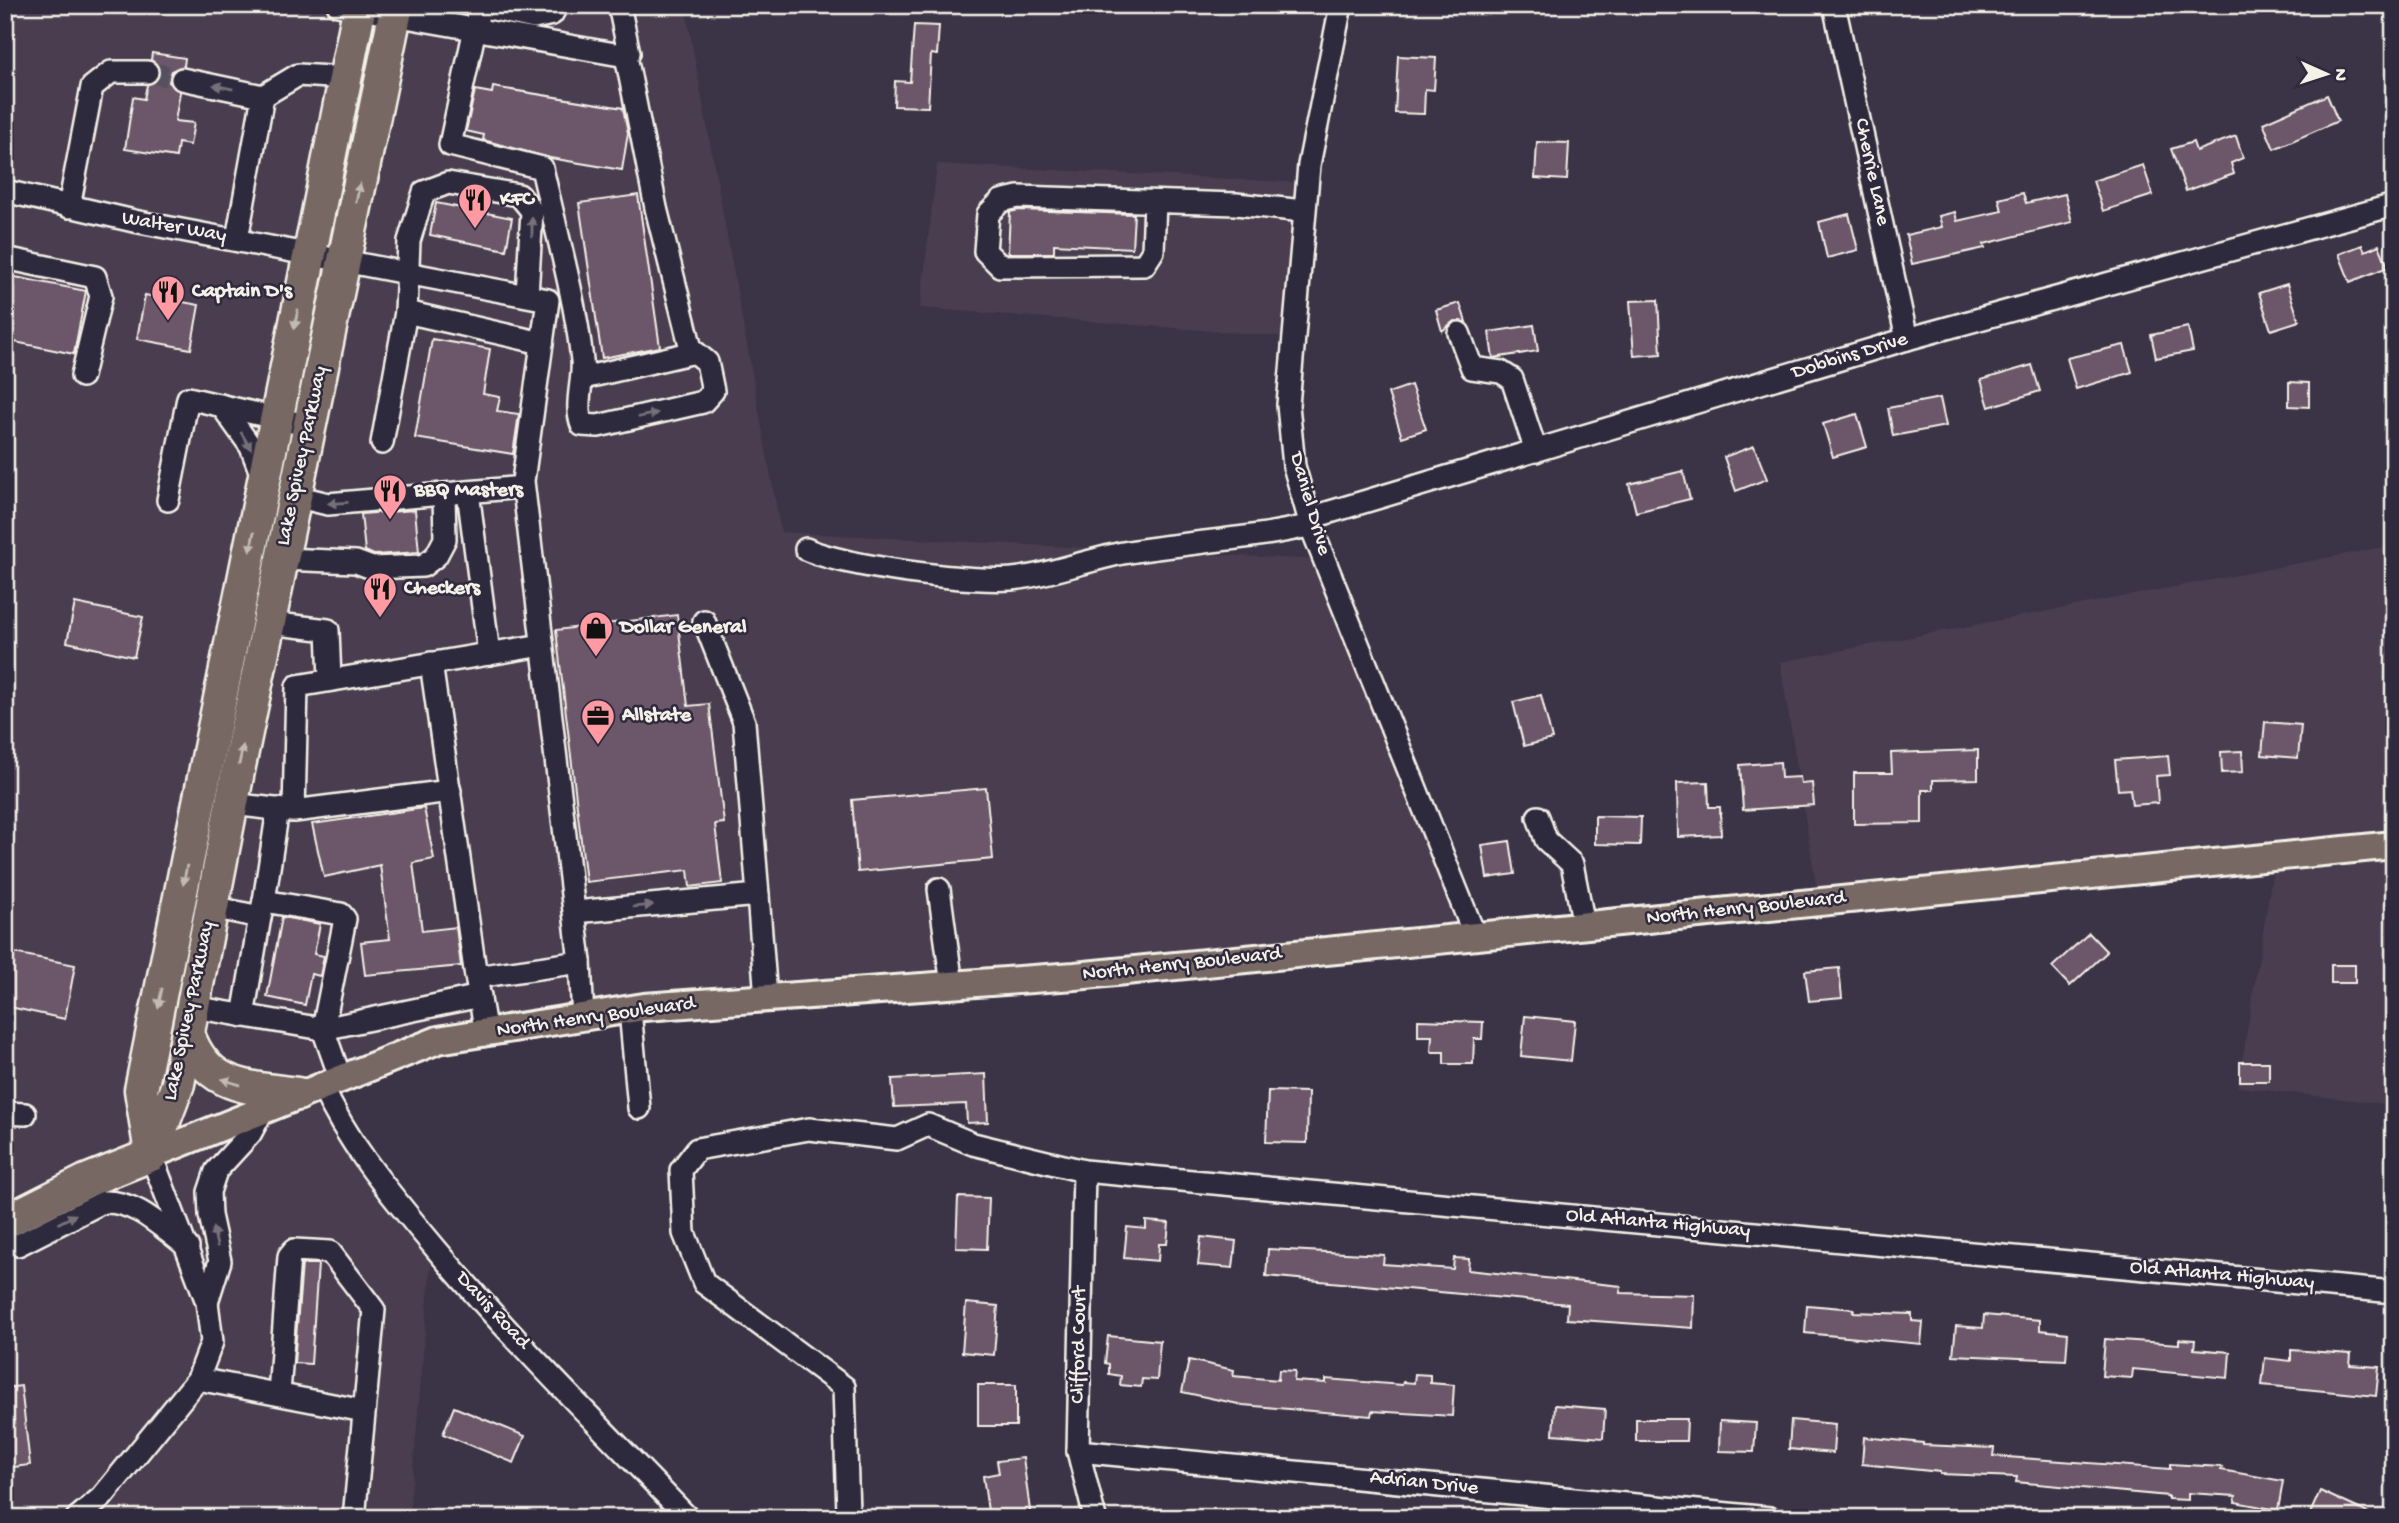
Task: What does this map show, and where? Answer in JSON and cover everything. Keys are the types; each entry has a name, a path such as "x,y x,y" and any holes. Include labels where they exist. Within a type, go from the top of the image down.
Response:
{"highway":[{"name":"Lake Spivey Parkway","path":"151,1155 141,1090 346,78 352,6"},
{"name":"Lake Spivey Parkway","path":"151,1155 178,1084 230,814 396,11"},
{"path":"190,1021 207,1069 220,1079 256,1088 319,1085"},
{"name":"North Henry Boulevard","path":"5,1222 86,1181 151,1155"}],"main road":[{"name":"North Henry Boulevard","path":"151,1155 319,1085 439,1040 630,1010 952,985 2394,845"}],"street":[{"path":"558,5 552,15 534,18 480,6 450,145 542,168 580,345 583,378 579,417 582,425 598,426 709,398 713,384 702,355 692,353 583,378"},
{"path":"619,5 656,208 692,353"},
{"name":"Daniel Drive","path":"1341,5 1309,165 1304,211 1288,405 1294,466 1311,522 1475,936"},
{"name":"Cherrie Lane","path":"1834,5 1907,339"},
{"path":"352,6 396,11 626,55"},
{"path":"69,208 92,87 111,72 147,72"},
{"path":"182,79 263,96 298,75 346,78"},
{"path":"237,239 263,96"},
{"path":"382,443 406,312 409,241 424,192 447,183 519,195 532,211 527,295 548,300 523,486 575,912 583,1018"},
{"name":"Walter Way","path":"5,191 69,208 527,295"},
{"path":"1155,202 1153,251 1144,265 1000,267 985,251 988,214 1001,201 1018,197 1236,204 1304,211"},
{"name":"Dobbins Drive","path":"806,549 837,561 977,579 1004,579 1123,554 1267,536 1536,451 1907,339 2394,205"},
{"path":"5,258 95,277 101,296 82,376"},
{"path":"406,312 542,343"},
{"path":"1459,333 1472,368 1502,372 1512,379 1536,451"},
{"path":"168,500 188,398 310,426"},
{"path":"220,405 251,447 264,481"},
{"path":"295,496 328,504 523,486"},
{"path":"468,492 489,654"},
{"path":"282,559 356,562 372,568 423,566 436,556 445,539 437,495"},
{"path":"704,621 744,722 766,998"},
{"path":"269,623 328,630 330,680"},
{"path":"243,1016 262,909 286,810 297,686 542,645"},
{"path":"431,663 486,1033"},
{"path":"197,819 450,791"},
{"path":"1538,817 1546,840 1572,864 1584,925"},
{"path":"939,889 952,985"},
{"path":"575,912 758,895"},
{"path":"212,907 341,914 345,919 323,1029"},
{"path":"190,1021 243,1016 323,1029 580,962"},
{"path":"630,1010 639,1108"},
{"name":"Davis Road","path":"323,1029 319,1085 370,1170 475,1296 688,1518"},
{"path":"207,1302 220,1261 210,1215 209,1192 216,1171 250,1134 264,1108"},
{"name":"Old Atlanta Highway","path":"844,1518 848,1513 844,1387 704,1283 684,1233 681,1170 697,1149 809,1129 897,1139 928,1125 973,1144 1084,1171 2394,1292"},
{"path":"76,1518 103,1497 198,1379 212,1342 207,1302 151,1155"},
{"name":"Clifford Court","path":"1084,1171 1078,1451 1095,1518"},
{"path":"5,1241 18,1245 103,1202 117,1201 134,1207 188,1247"},
{"path":"279,1394 289,1256 294,1250 330,1252 374,1310 354,1518"},
{"path":"198,1379 365,1411"},
{"name":"Adrian Drive","path":"1078,1451 1555,1507 1770,1518"}],"shaded area":[{"path":"5,5 685,5 781,532 1320,560 1474,950 491,1023 316,1084 431,1263 409,1518 5,1518"},
{"path":"937,164 1308,183 1288,337 920,308"},
{"path":"2394,545 2394,1105 2238,1087 2275,857 1820,910 1780,662"}],"building":[{"path":"914,25 939,26 937,55 931,54 928,107 894,106 895,81 910,82"},
{"path":"152,53 185,58 184,66 172,71 169,82 180,92 175,121 194,123 190,145 178,143 176,157 125,149 133,97 144,99 147,85 159,78 159,66 151,60"},
{"path":"1398,56 1436,58 1434,90 1425,89 1424,114 1395,113"},
{"path":"493,87 623,108 628,133 622,170 550,158 483,140 484,135 466,131 475,90 492,93"},
{"path":"2327,95 2338,121 2274,149 2263,123"},
{"path":"2236,136 2243,158 2231,163 2234,174 2186,191 2171,149 2193,142 2196,151"},
{"path":"1537,142 1569,143 1567,180 1535,178"},
{"path":"2143,165 2153,195 2103,211 2093,181"},
{"path":"2023,193 2026,203 2065,194 2072,222 1984,244 1985,248 1912,264 1906,235 1942,227 1939,216 1955,212 1957,221 2002,211 1999,199"},
{"path":"638,195 660,347 602,358 579,203"},
{"path":"436,203 512,218 506,250 430,235"},
{"path":"1019,210 1134,214 1132,248 1054,244 1054,253 1008,253 1010,212"},
{"path":"1849,214 1858,250 1827,258 1819,222"},
{"path":"2362,245 2365,251 2379,245 2388,267 2350,282 2339,254"},
{"path":"5,275 86,291 74,354 5,340"},
{"path":"2287,284 2299,321 2271,330 2259,293"},
{"name":"Captain D's","path":"145,295 199,305 191,349 137,339"},
{"path":"1658,300 1661,354 1634,356 1630,301"},
{"path":"1460,303 1466,322 1454,321 1442,331 1436,310"},
{"path":"1534,325 1538,351 1493,358 1489,332"},
{"path":"2188,327 2193,351 2156,358 2151,335"},
{"path":"432,339 490,349 483,394 500,397 497,411 519,414 513,454 415,438"},
{"path":"2124,345 2132,372 2076,389 2067,358"},
{"path":"2032,365 2040,391 1989,407 1981,380"},
{"path":"2289,382 2309,383 2309,407 2289,406"},
{"path":"1411,385 1426,429 1402,437 1388,393"},
{"path":"1940,398 1946,426 1893,436 1888,408"},
{"path":"1857,414 1867,447 1833,457 1823,424"},
{"path":"1754,446 1767,479 1736,491 1724,457"},
{"path":"1683,471 1690,499 1636,512 1629,484"},
{"path":"415,510 419,552 374,555 365,551 361,514"},
{"path":"75,603 143,617 134,657 67,642"},
{"path":"677,615 688,706 709,704 724,823 715,824 722,883 690,887 688,870 586,882 556,630"},
{"path":"1541,695 1552,739 1524,746 1513,702"},
{"path":"2265,722 2301,725 2298,758 2262,755"},
{"path":"1978,750 1978,779 1933,780 1933,790 1922,790 1922,823 1854,824 1854,773 1892,773 1891,753"},
{"path":"2242,751 2243,772 2222,773 2221,752"},
{"path":"2168,756 2170,775 2156,776 2158,803 2132,805 2130,789 2118,790 2115,760"},
{"path":"1780,762 1781,778 1800,777 1801,784 1812,783 1814,805 1743,810 1740,765"},
{"path":"1708,782 1709,807 1720,807 1721,835 1678,837 1677,783"},
{"path":"986,788 993,859 858,872 852,800"},
{"path":"424,808 434,859 413,863 422,931 456,927 461,966 365,975 361,942 390,939 380,865 324,877 312,824"},
{"path":"1595,816 1641,817 1640,845 1595,844"},
{"path":"1510,841 1515,874 1487,878 1482,845"},
{"path":"282,917 320,924 314,954 324,956 320,976 311,974 305,1005 267,997"},
{"path":"2089,933 2107,952 2070,986 2052,967"},
{"path":"14,953 75,965 65,1019 5,1006"},
{"path":"2331,965 2355,965 2355,983 2331,983"},
{"path":"1839,968 1842,998 1809,1001 1805,971"},
{"path":"1525,1016 1575,1021 1571,1061 1521,1056"},
{"path":"1418,1020 1483,1022 1482,1039 1474,1039 1473,1064 1444,1064 1444,1052 1431,1052 1432,1036 1418,1036"},
{"path":"2240,1062 2269,1062 2269,1081 2240,1081"},
{"path":"986,1074 988,1122 967,1123 966,1104 894,1107 892,1079"},
{"path":"1268,1091 1308,1092 1307,1143 1266,1142"},
{"path":"958,1197 989,1198 987,1249 956,1248"},
{"path":"1146,1221 1169,1223 1167,1244 1159,1244 1158,1261 1124,1258 1127,1227 1146,1229"},
{"path":"1201,1237 1236,1241 1233,1268 1198,1265"},
{"path":"1268,1249 1384,1255 1383,1264 1453,1269 1454,1258 1469,1259 1468,1270 1621,1286 1620,1293 1694,1295 1693,1328 1567,1319 1568,1304 1266,1276"},
{"path":"302,1264 318,1264 311,1364 294,1363"},
{"path":"966,1303 998,1306 994,1355 962,1352"},
{"path":"1807,1305 1854,1309 1853,1312 1912,1314 1912,1321 1923,1322 1921,1344 1805,1333"},
{"path":"1984,1315 2040,1320 2040,1330 2068,1333 2066,1360 1953,1355 1956,1326 1983,1328"},
{"path":"1108,1336 1160,1341 1157,1380 1142,1379 1141,1387 1120,1385 1121,1376 1109,1374 1109,1364 1105,1363"},
{"path":"2105,1339 2179,1344 2179,1339 2195,1340 2194,1349 2230,1352 2228,1378 2133,1369 2132,1378 2102,1376"},
{"path":"2291,1350 2351,1354 2350,1365 2379,1367 2376,1396 2262,1385 2265,1358 2291,1361"},
{"path":"1189,1360 1234,1370 1233,1376 1278,1380 1279,1370 1295,1371 1294,1381 1326,1383 1326,1379 1402,1385 1403,1382 1414,1383 1415,1374 1430,1375 1430,1383 1454,1385 1452,1416 1372,1411 1371,1416 1243,1405 1182,1392"},
{"path":"978,1385 1016,1385 1016,1426 978,1426"},
{"path":"21,1386 30,1465 5,1468 5,1388"},
{"path":"1555,1405 1605,1409 1603,1438 1553,1434"},
{"path":"454,1407 525,1436 514,1463 443,1434"},
{"path":"1636,1419 1687,1419 1686,1441 1636,1441"},
{"path":"1791,1420 1835,1424 1833,1453 1789,1449"},
{"path":"1720,1421 1756,1423 1754,1452 1719,1451"},
{"path":"1864,1437 1923,1445 1994,1448 1993,1456 2170,1469 2170,1464 2222,1467 2221,1470 2283,1481 2278,1510 2235,1502 2236,1496 2188,1493 2188,1500 2168,1499 2168,1496 2016,1482 2017,1477 1940,1474 1862,1464"},
{"path":"1023,1458 1031,1518 989,1518 983,1476 999,1473 997,1461"},
{"path":"2320,1491 2379,1518 2308,1518"}],"tunnel":[{"path":"147,72 182,79"}],"place":[{"name":"KFC","path":"475,230"},
{"name":"Captain D's","path":"168,322"},
{"name":"BBQ Masters","path":"390,521"},
{"name":"Checkers","path":"380,619"},
{"name":"Dollar General","path":"596,658"},
{"name":"Allstate","path":"598,746"}]}
